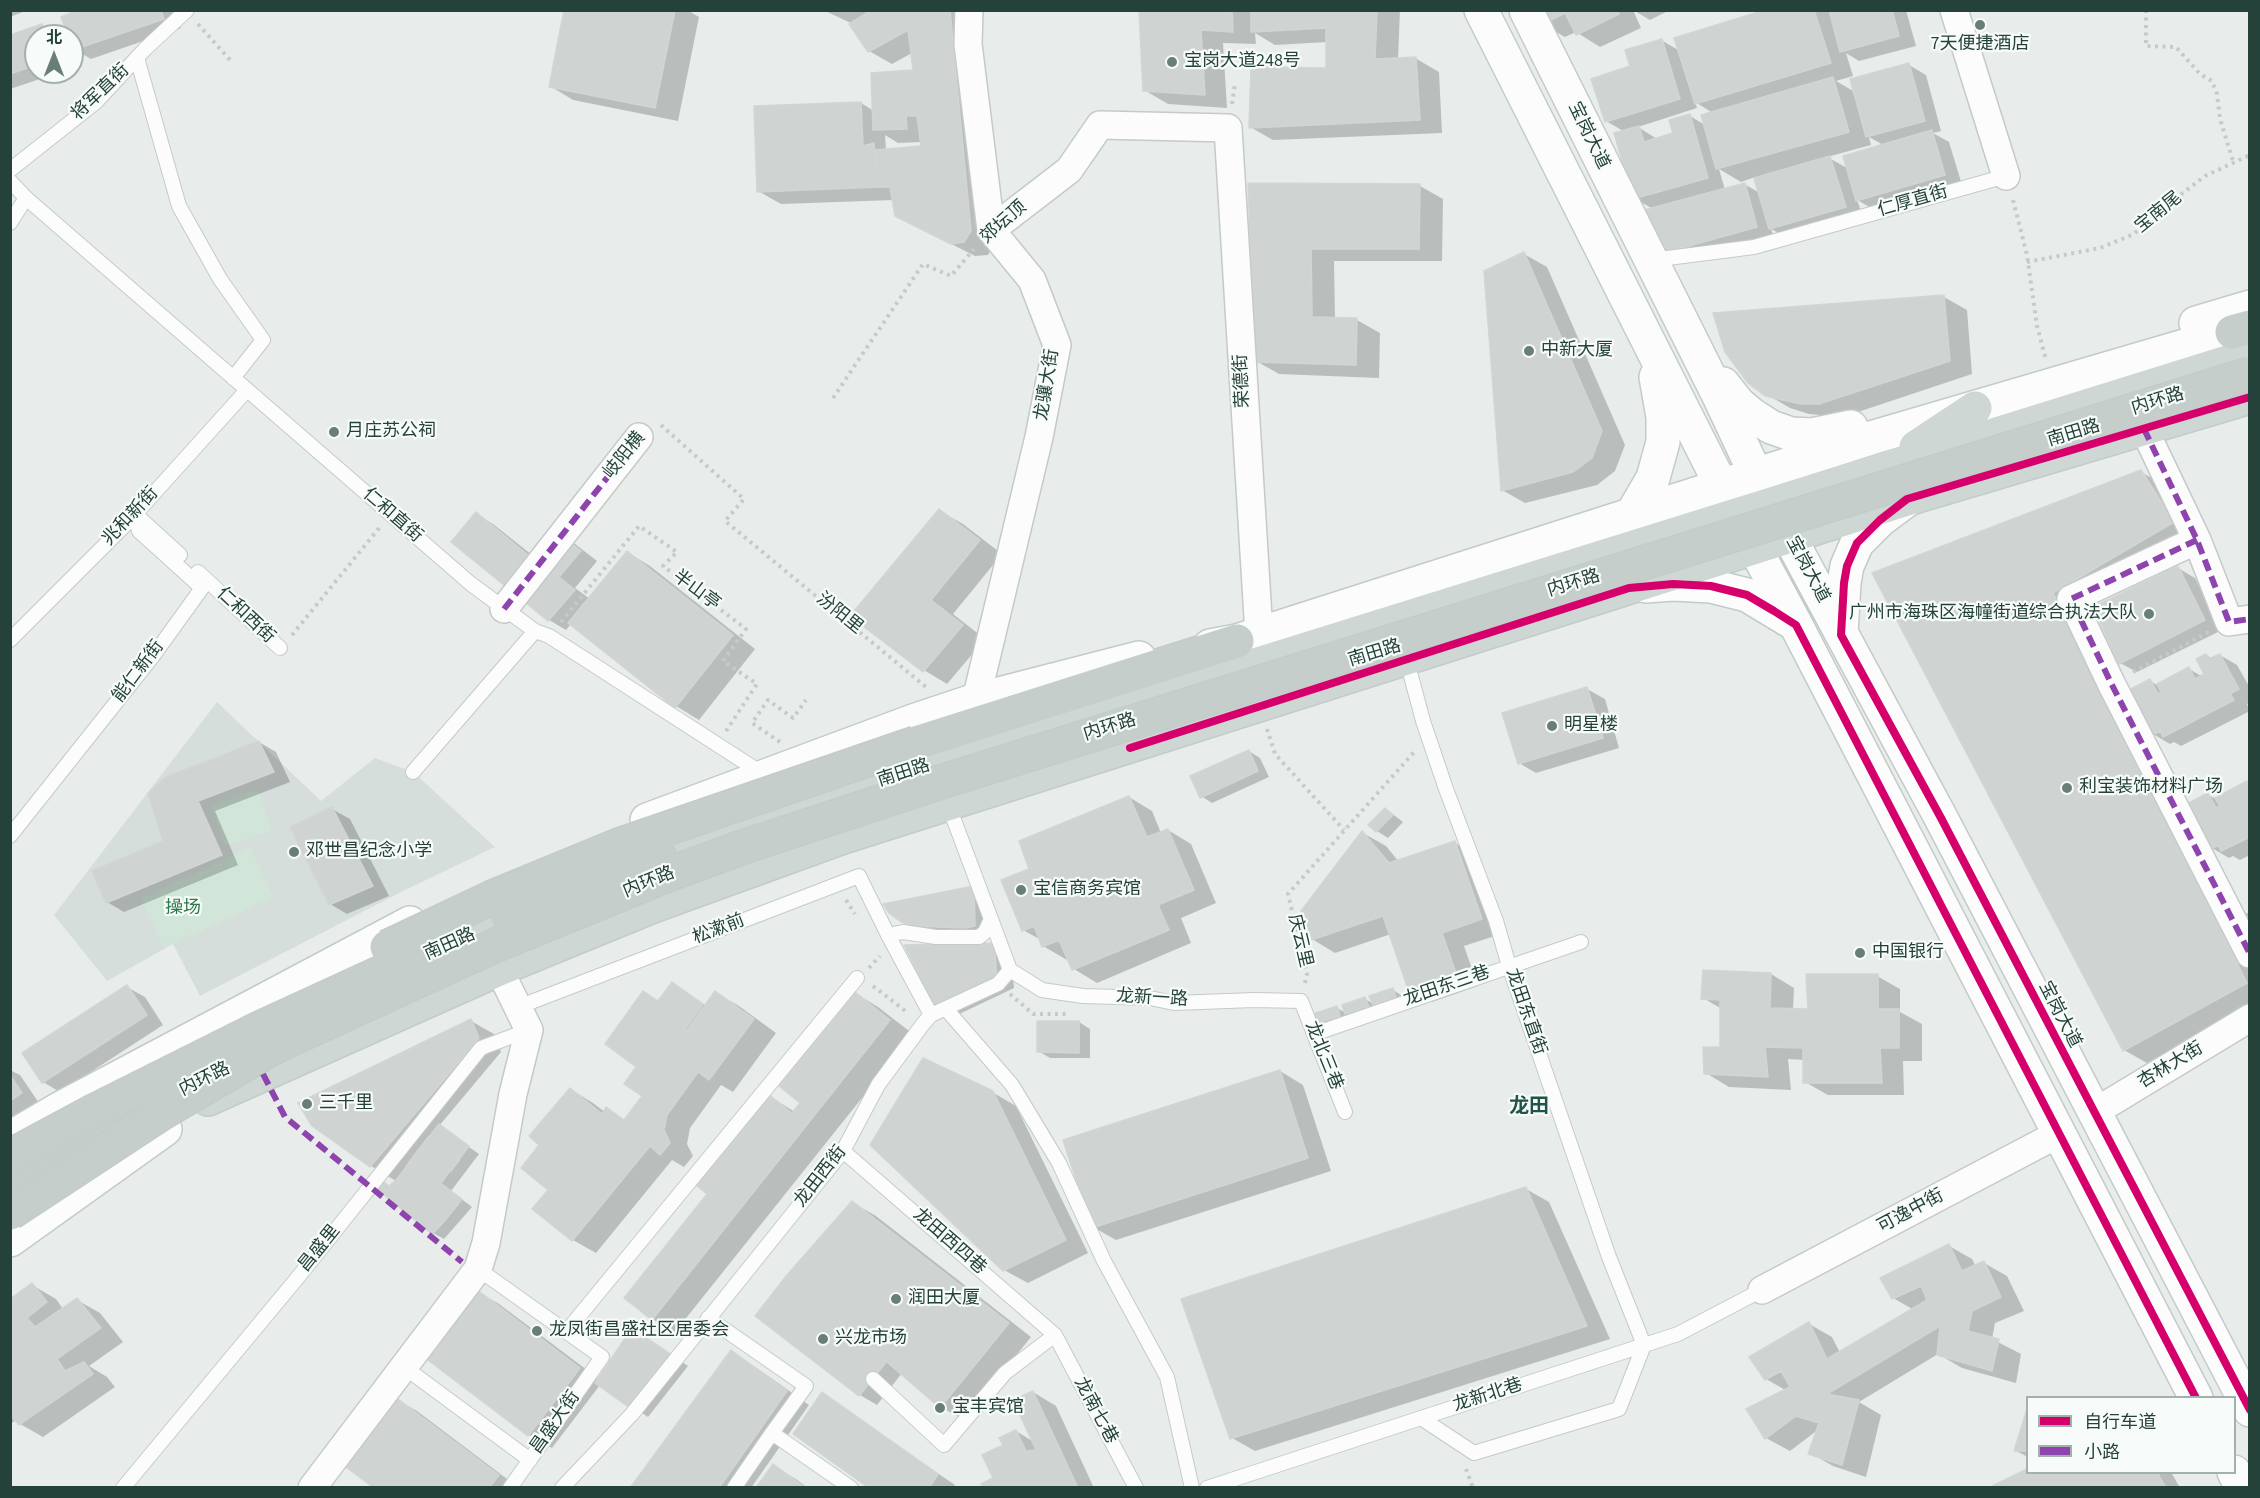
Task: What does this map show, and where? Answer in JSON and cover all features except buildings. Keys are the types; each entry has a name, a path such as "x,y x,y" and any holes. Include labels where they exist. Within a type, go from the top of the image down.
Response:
{"highway":[{"name":"内环路","path":"14,1142 133,1094 260,1028 496,921 592,880 743,824 1292,649 2246,335"},
{"name":"内环路","path":"10,1185 106,1129 269,1025 496,945 667,875 753,843 950,778 2250,374"},
{"path":"133,1094 376,952 553,871 655,832 916,743 1248,638"},
{"path":"10,1213 144,1125 269,1025"}],"main road":[{"name":"宝岗大道","path":"1481,10 1644,335 2195,1396"},
{"name":"宝岗大道","path":"1526,10 1763,489 1941,818 2250,1410"},
{"path":"1631,516 1653,478 1663,442 1660,389 1644,335"},
{"path":"1692,342 1738,403 1751,414 1771,427 1791,434 1812,435 1831,432 2048,368 2246,335"},
{"path":"1763,489 1874,437 2246,335"},
{"name":"南田路","path":"10,1163 69,1117 133,1094 269,1025 607,879 756,822 1473,596 1523,565 1763,489 1885,467 2246,335"},
{"name":"南田路","path":"10,1197 204,1101 499,969 653,906 760,866 843,837 1907,499 2250,397"},
{"path":"1869,421 1975,408"},
{"path":"1885,467 1975,408"},
{"path":"1841,634 1844,583 1847,566 1857,543 1880,520 1907,499"},
{"path":"14,1142 269,1025 306,978 438,909 526,868 764,775 964,704 1141,658 1248,638 1316,616 1523,565 1575,533 1631,516 1729,500"},
{"path":"1629,588 1673,584 1711,586 1747,595 1796,625"},
{"path":"1316,616 1416,614"},
{"path":"1248,638 1342,637"},
{"path":"10,1240 204,1101"},
{"path":"2235,1474 2242,1488"}],"street":[{"path":"969,10 968,44 991,230"},
{"path":"1954,10 2006,176"},
{"name":"郊坛顶","path":"991,230 1069,170 1100,125 1228,128"},
{"name":"荣德街","path":"1228,128 1248,638"},
{"name":"龙骧大街","path":"964,704 1039,437 1057,345 1032,280 991,230"},
{"path":"2144,429 2197,540 2239,620"},
{"name":"岐阳横","path":"504,609 639,437"},
{"path":"2197,540 2071,598 2111,683 2250,954"},
{"path":"322,1484 404,1367 478,1269 486,1243 513,1094 523,1019 499,969"},
{"name":"杏林大街","path":"2093,1113 2250,1018"},
{"name":"可逸中街","path":"1762,1290 2060,1133"}],"lane":[{"name":"将军直街","path":"10,170 96,102 137,58 187,11"},
{"path":"137,58 180,206 220,279 263,340 233,378"},
{"name":"仁厚直街","path":"1650,261 1754,247 2006,176"},
{"name":"仁和直街","path":"10,181 26,198 471,584 535,631 554,639"},
{"path":"10,224 26,198"},
{"name":"兆和新街","path":"10,640 135,514 247,390"},
{"name":"仁和西街","path":"135,514 280,648"},
{"name":"能仁新街","path":"10,836 146,664 202,588 139,531 135,514"},
{"path":"413,772 535,631"},
{"path":"554,639 718,743 764,775"},
{"name":"龙田东直街","path":"1411,676 1428,737 1496,921 1509,966 1609,1257 1644,1345"},
{"path":"931,1015 998,984 1008,963 948,804"},
{"name":"松漱前","path":"523,1019 859,876 931,1015"},
{"path":"888,935 903,932 936,937 979,937 985,932 991,919"},
{"name":"龙田东三巷","path":"1314,1034 1581,942"},
{"name":"龙新一路","path":"1008,963 1042,990 1083,996 1150,999 1174,1003 1300,1001"},
{"path":"478,1269 566,1332 865,977"},
{"name":"龙北三巷","path":"1300,1001 1345,1112"},
{"path":"946,1009 1012,1085 1059,1163 1104,1261 1167,1377 1192,1488"},
{"name":"龙田西街","path":"562,1488 632,1414 843,1151 878,1085 931,1015"},
{"name":"昌盛里","path":"123,1488 299,1276 481,1048 523,1019"},
{"name":"龙田西四巷","path":"843,1151 1055,1335"},
{"name":"龙新北巷","path":"1207,1488 1678,1334 1762,1290"},
{"path":"708,1318 806,1386 734,1488"},
{"name":"昌盛大街","path":"510,1488 602,1357 566,1332"},
{"path":"873,1379 944,1445 1005,1373 1055,1335"},
{"name":"龙南七巷","path":"1055,1335 1136,1488"},
{"path":"1420,1418 1474,1453 1618,1409 1644,1345"},
{"path":"404,1367 530,1460"},
{"path":"771,1433 848,1487"}],"path":[{"path":"2146,10 2146,46 2176,47 2200,74 2212,81 2217,94 2220,119 2233,161"},
{"path":"187,11 211,41 231,61"},
{"path":"2006,176 2027,262 2037,326 2048,368"},
{"path":"2111,683 2239,620"},
{"path":"806,700 793,718 768,700 752,723 806,760"},
{"path":"1259,705 1275,754 1344,830"},
{"path":"836,885 856,915"},
{"path":"881,955 865,977 914,1018"}],"shaded area":[{"name":"邓世昌纪念小学","path":"217,702 321,801 375,758 413,772 495,847 401,892 200,996 173,944 107,981 54,915"}],"green space":[{"path":"258,789 272,830 225,846 211,805"},
{"name":"操场","path":"250,847 273,897 164,948 141,899"}],"marked path":[{"path":"2144,429 2197,540 2229,622 2250,619"},
{"path":"504,609 639,437"},
{"path":"2197,540 2071,599 2111,683 2250,954"},
{"path":"263,1074 285,1117 462,1262"}],"cycle path":[{"path":"2250,397 1907,499 1880,520 1857,543 1847,566 1844,583 1841,635 1941,818 2250,1410"},
{"path":"1130,748 1629,588 1673,584 1711,586 1747,595 1774,611 1796,625 2195,1396"}],"place":[{"name":"7天便捷酒店","path":"1980,25"},
{"name":"宝岗大道248号","path":"1172,62"},
{"name":"中新大厦","path":"1529,351"},
{"name":"月庄苏公祠","path":"334,432"},
{"name":"广州市海珠区海幢街道综合执法大队","path":"2149,614"},
{"name":"明星楼","path":"1552,726"},
{"name":"利宝装饰材料广场","path":"2067,788"},
{"name":"邓世昌纪念小学","path":"294,852"},
{"name":"宝信商务宾馆","path":"1021,890"},
{"name":"中国银行","path":"1860,953"},
{"name":"三千里","path":"307,1104"},
{"name":"润田大厦","path":"896,1299"},
{"name":"龙凤街昌盛社区居委会","path":"537,1331"},
{"name":"兴龙市场","path":"823,1339"},
{"name":"宝丰宾馆","path":"940,1408"}],"district":[{"name":"龙田","path":"1529,1108"}]}
